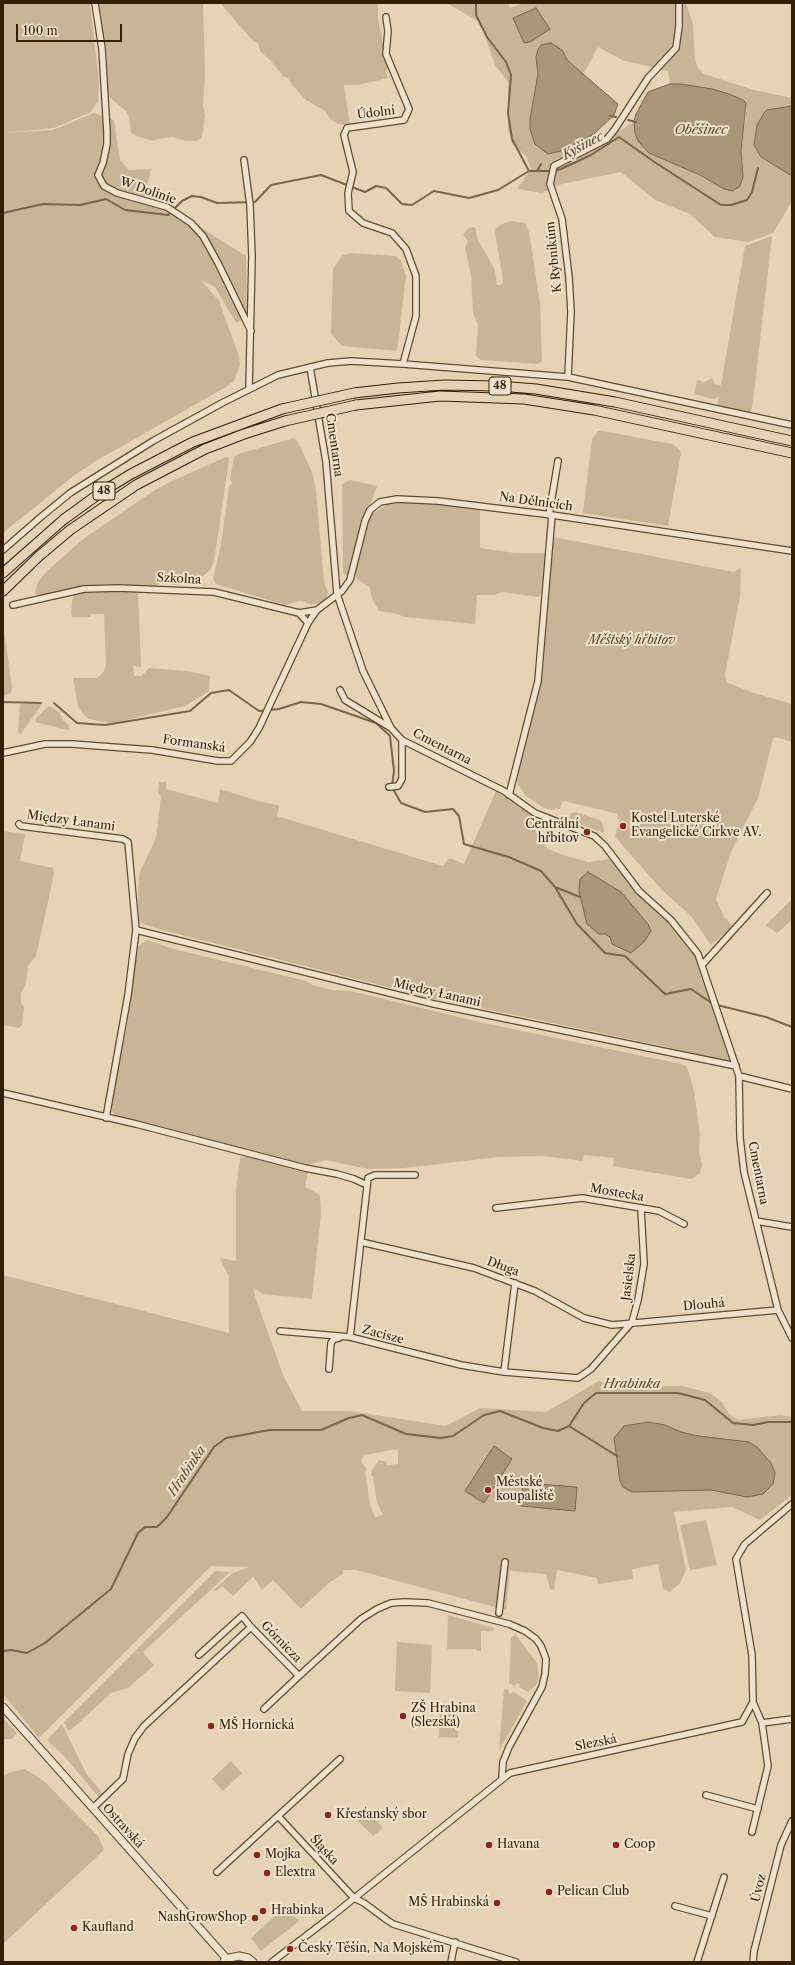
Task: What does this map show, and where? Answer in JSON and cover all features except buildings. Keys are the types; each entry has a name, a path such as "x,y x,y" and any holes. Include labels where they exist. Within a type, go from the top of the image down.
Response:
{"highway":[{"name":"48","path":"3,573 64,520 131,474 198,440 282,409 354,393 444,385 498,386 531,389 615,402 792,440"},
{"name":"48","path":"3,591 38,557 70,530 136,485 171,466 216,445 285,421 356,405 440,396 524,400 594,410 792,453"}],"street":[{"name":"W Dolinie","path":"95,3 102,49 107,132 104,157 98,175 104,186 117,193 167,207 178,213 203,236 218,263 251,331"},
{"name":"K Rybníkům","path":"568,377 571,312 568,270 562,219 550,184 551,176 554,166 607,139 648,78 676,48 679,26 679,3"},
{"name":"Údolní","path":"386,17 388,31 386,54 410,109 404,120 347,128 344,136 353,172 348,193 349,210 364,223 392,233 406,250 416,276 416,316 403,364"},
{"path":"244,160 250,203 252,263 249,389"},
{"path":"3,550 42,516 99,474 153,441 278,375 310,366 351,361 568,377 792,425"},
{"name":"Cmentarna","path":"310,366 326,462 337,594 363,671 391,728 402,740 509,795 535,813 587,832 599,840 639,891 670,920 698,954 739,1076 740,1138 744,1172 778,1310 792,1338"},
{"path":"509,795 538,681 550,515 558,461"},
{"name":"Na Dělnicích","path":"337,594 345,588 351,578 368,514 373,508 382,502 402,499 438,501 550,515 792,551"},
{"name":"Szkolna","path":"13,605 84,590 134,588 214,592 300,614 317,610 337,594"},
{"name":"Formanská","path":"3,753 45,744 72,744 152,750 218,761 231,761 250,742 259,728 308,623 317,610"},
{"path":"300,614 308,623"},
{"path":"340,690 345,700 391,728"},
{"path":"389,787 398,786 402,779 402,740"},
{"name":"Między Łanami","path":"19,824 21,826 122,839 128,842 136,930 128,995 106,1118"},
{"path":"702,965 767,893"},
{"name":"Między Łanami","path":"136,930 434,1004 736,1066"},
{"path":"739,1076 792,1089"},
{"path":"3,1093 337,1174 367,1185"},
{"path":"361,1242 368,1178 371,1175 414,1175"},
{"name":"Mostecka","path":"496,1208 582,1198 659,1211 684,1224"},
{"name":"Jasielska","path":"632,1322 638,1300 644,1264 641,1209"},
{"path":"756,1221 792,1227"},
{"name":"Długa","path":"361,1242 474,1268 535,1291 584,1318 612,1325 632,1322"},
{"name":"Zacisze","path":"361,1242 350,1338 461,1365 504,1372 578,1378 591,1369 632,1322"},
{"path":"504,1372 515,1283"},
{"name":"Dlouhá","path":"632,1322 778,1310"},
{"path":"280,1331 350,1338"},
{"path":"329,1369 331,1343 334,1339 341,1337"},
{"path":"752,1832 768,1766 762,1723 753,1702 752,1655 736,1559 745,1544 792,1504"},
{"path":"499,1613 505,1562"},
{"name":"Górnicza","path":"93,1808 123,1779 128,1754 135,1738 144,1726 251,1626 299,1676 355,1624 377,1609 392,1603 420,1602 510,1624 525,1631 536,1639 541,1646 546,1659 542,1687 509,1747 503,1762 502,1778"},
{"path":"199,1655 242,1616 251,1626"},
{"path":"264,1708 299,1676"},
{"name":"Slezská","path":"272,1962 472,1804 502,1778 520,1770 646,1744 742,1722 753,1702"},
{"name":"Ostravská","path":"3,1707 93,1808 225,1961 236,1956 242,1956 253,1962"},
{"path":"762,1723 792,1719"},
{"path":"217,1872 340,1759"},
{"path":"706,1795 758,1809"},
{"name":"Śląska","path":"278,1816 354,1898 364,1903 393,1924 516,1962"},
{"name":"Úvoz","path":"753,1962 754,1951 781,1846 792,1821"},
{"path":"697,1962 724,1877"},
{"path":"675,1906 712,1916"},
{"path":"451,1962 455,1942"}],"green space":[{"path":"3,3 90,3 99,83 98,101 91,112 54,128 3,133"},
{"path":"99,3 203,3 205,73 203,106 205,115 202,138 197,141 185,141 173,137 153,141 136,136 131,132 129,116 126,111 108,96"},
{"path":"220,3 378,3 378,19 388,64 386,73 388,78 358,85 344,85 350,125 338,124 330,119 325,111 306,100 288,78 283,76 270,60 260,51 258,43 254,42"},
{"path":"446,3 508,3 510,8 523,3 686,3 693,24 695,60 698,68 704,74 754,90 792,98 792,106 764,113 757,125 754,145 761,157 792,176 792,201 773,233 748,242 715,237 690,214 655,200 621,172 562,184 542,193 517,189 531,169 526,156 512,144 508,128 508,82 495,65 480,22","holes":["541,45 562,50 568,61 583,75 598,47 622,60 668,71 670,84 681,84 712,89 743,100 746,112 741,151 743,177 724,189 700,175 649,153 635,133 634,122 616,133 594,134 555,153 530,129 531,109 534,102 538,74 536,57 538,49"]},
{"path":"94,113 114,120 120,160 129,170 151,169 144,199 189,220 246,256 247,317 236,323 215,287 201,280 219,301 239,356 240,365 234,381 226,387 94,462 72,477 3,533 3,133 53,130"},
{"path":"512,221 525,223 529,232 540,303 542,361 538,364 481,360 476,356 478,325 473,313 471,275 465,248 468,241 463,235 468,228 474,227 476,229 477,238 495,270 497,285 500,285 503,283 495,233 496,228 502,224"},
{"path":"772,236 751,413 717,406 719,397 712,399 694,394 697,380 705,382 712,378 715,384 721,385 745,246"},
{"path":"352,253 396,256 401,261 406,276 397,351 342,346 331,334 333,269 343,255"},
{"path":"598,431 672,444 679,449 681,453 668,526 583,513 592,439"},
{"path":"294,438 298,442 312,472 316,490 324,582 328,592 326,599 312,605 301,601 284,605 216,584 213,579 221,545 229,487 232,483 230,479 234,457 238,454"},
{"path":"226,457 229,458 229,460 214,561 210,570 203,576 183,584 173,585 164,582 154,586 101,584 39,596 36,594 35,592 38,582 47,571 83,539 155,490"},
{"path":"350,480 377,486 370,505 362,519 353,561 349,573 346,576 343,573 342,484"},
{"path":"427,503 480,508 480,548 515,553 545,553 543,590 539,597 502,592 495,595 477,595 475,624 405,617 394,613 379,611 372,599 370,588 356,578 356,570 367,521 372,514 388,504"},
{"name":"Městský hřbitov","path":"553,537 734,572 741,568 740,596 725,675 726,680 728,683 751,692 792,704 792,742 775,737 773,739 758,798 731,852 716,899 724,917 733,926 711,945 692,917 663,891 615,837 620,819 617,819 618,814 564,801 562,802 560,809 555,808 554,810 544,808 525,795 518,784 516,772 543,672"},
{"path":"93,591 138,592 141,667 133,666 134,676 142,676 149,668 187,671 210,676 209,691 185,706 122,721 110,723 89,719 84,715 78,707 73,678 97,678 103,673 106,665 104,614 91,614 90,617 72,617 71,612 73,595"},
{"path":"3,624 12,687 11,693 3,696"},
{"path":"20,704 42,704 20,735 18,731"},
{"path":"49,706 59,712 63,720 72,728 68,726 70,729 67,730 35,722 37,717"},
{"path":"159,782 166,782 166,789 218,803 220,789 262,802 279,805 277,816 443,866 449,858 464,864 496,791 531,814 538,837 548,849 588,862 612,859 639,895 674,927 698,959 730,1062 658,1045 448,1001 450,997 443,995 441,1000 435,999 143,924 139,920 139,874 156,838 161,796 158,793"},
{"path":"575,812 600,820 603,824 604,833 569,820 571,813"},
{"path":"3,831 25,834 20,861 53,868 54,874 36,956 28,966 26,983 21,994 21,1003 24,1007 22,1025 19,1028 3,1025"},
{"path":"792,899 792,920 777,933 766,925"},
{"path":"147,940 174,949 306,981 313,985 332,990 351,991 479,1022 686,1066 694,1091 700,1135 699,1152 702,1165 700,1173 692,1179 613,1166 614,1158 584,1155 583,1161 544,1156 499,1157 404,1168 368,1169 326,1160 306,1165 116,1116 112,1111 111,1101 127,1027 136,948"},
{"path":"251,1156 308,1172 305,1187 320,1195 321,1212 312,1299 263,1294 254,1288 255,1296 283,1375 302,1411 350,1411 446,1426 480,1408 546,1412 599,1381 615,1387 638,1390 655,1386 682,1386 710,1393 722,1402 729,1414 738,1420 781,1415 792,1417 792,1495 760,1520 732,1507 674,1512 686,1570 680,1583 670,1592 663,1589 658,1564 632,1569 633,1579 598,1584 597,1578 557,1570 554,1590 550,1589 546,1574 510,1571 506,1610 356,1570 343,1570 343,1574 330,1582 302,1608 300,1608 273,1580 262,1590 253,1577 233,1596 222,1586 216,1591 214,1590 231,1574 249,1567 211,1566 39,1738 3,1694 3,1275 229,1333 229,1277 220,1258 236,1261 236,1190 240,1158","holes":["648,1422 665,1425 681,1432 698,1436 749,1442 747,1497 711,1490 632,1492 620,1481 614,1438 633,1424","398,1449 398,1464 387,1465 387,1462 379,1460 372,1470 371,1476 373,1476 377,1502 383,1515 375,1517 370,1505 365,1470 367,1470 361,1461 364,1455"]},
{"path":"706,1520 717,1565 690,1570 680,1525"},
{"path":"215,1571 230,1572 143,1652 154,1665 128,1688 111,1693 71,1730 68,1730 64,1722"},
{"path":"448,1615 494,1628 493,1631 481,1631 481,1651 477,1651 476,1649 447,1649"},
{"path":"515,1634 537,1663 539,1678 536,1685 528,1692 519,1687 520,1685 517,1683 515,1686 509,1683 511,1638"},
{"path":"397,1642 432,1645 430,1693 395,1691"},
{"path":"504,1689 509,1690 508,1693 511,1694 513,1691 527,1701 499,1751"},
{"path":"440,1705 459,1706 458,1738 439,1737"},
{"path":"3,1718 17,1733 12,1739 3,1739"},
{"path":"62,1724 86,1773 103,1794 98,1796 64,1756 47,1740"},
{"path":"231,1761 242,1773 223,1791 212,1779"},
{"path":"24,1769 46,1783 98,1836 104,1850 3,1944 3,1776 11,1772"},
{"path":"367,1811 383,1828 373,1836 357,1820"},
{"path":"285,1906 299,1921 261,1951 251,1938"}],"water":[{"path":"536,8 550,29 530,42 524,43 513,18"},
{"path":"551,43 562,50 568,61 618,104 614,115 594,134 561,151 548,154 535,144 530,129 530,119 538,74 536,57 538,49 541,45"},
{"name":"Oběšinec","path":"670,84 681,84 712,89 729,94 743,100 746,103 741,151 743,177 740,186 733,191 724,189 700,175 649,153 638,141 635,133 634,122 636,114 648,92"},
{"path":"792,106 792,176 761,157 754,145 757,125 764,113 767,110"},
{"path":"588,872 621,892 648,924 651,931 644,942 631,953 612,944 610,937 605,934 599,934 587,924 579,891 580,879"},
{"path":"648,1422 665,1425 681,1432 698,1436 749,1442 757,1447 771,1463 775,1473 773,1484 763,1494 747,1497 711,1490 632,1492 623,1487 620,1481 614,1438 624,1426"},
{"path":"494,1446 512,1459 484,1503 465,1491"},
{"path":"523,1483 577,1487 575,1511 521,1506"}],"waterway":[{"name":"Kyšinec","path":"476,3 476,15 487,37 506,62 511,75 508,113 512,139 529,171 551,171 561,169 591,155 619,137 721,205 731,205 747,200 752,192 758,168"},
{"path":"610,116 616,117"},
{"path":"628,120 636,122"},
{"name":"Kyšinec","path":"537,171 541,164"},
{"path":"3,213 43,204 80,205 106,199 125,210 168,215 182,201 192,196 201,197 217,203 255,202 271,185 321,175 365,192 376,186 386,188 402,204 412,205 434,191 469,198 498,190 529,171"},
{"path":"54,703 77,723 105,725 190,711 211,693 229,690 259,711 279,709 301,702 321,704 376,723 390,736 394,771 392,787 401,803 425,812 453,809 459,816 464,844 509,857 541,871 555,887 580,897"},
{"path":"3,702 41,703"},
{"path":"555,887 577,924 605,953 625,956 665,994 691,989 713,1004"},
{"path":"717,1005 766,1017 792,1027"},
{"name":"Hrabinka","path":"3,1651 11,1650 27,1653 45,1643 111,1589 138,1533 145,1527 157,1527 167,1517 214,1447 226,1438 270,1430 321,1430 349,1418 362,1415 406,1434 441,1438 453,1436 484,1415 500,1411 543,1428 558,1431 569,1426 584,1403 596,1393 678,1393 705,1400 733,1423 753,1425 768,1422 792,1422"},
{"path":"569,1426 617,1456"}],"place":[{"name":"Kostel Luterské Evangelické Církve AV.","path":"623,826"},
{"name":"Centrální hřbitov","path":"587,832"},
{"name":"Městské koupaliště","path":"488,1490"},
{"name":"ZŠ Hrabina (Slezská)","path":"403,1716"},
{"name":"MŠ Hornická","path":"211,1726"},
{"name":"Křesťanský sbor","path":"328,1815"},
{"name":"Havana","path":"489,1845"},
{"name":"Coop","path":"616,1845"},
{"name":"Mojka","path":"257,1855"},
{"name":"Elextra","path":"267,1873"},
{"name":"Pelican Club","path":"549,1892"},
{"name":"MŠ Hrabinská","path":"497,1903"},
{"name":"Hrabinka","path":"263,1911"},
{"name":"NashGrowShop","path":"255,1918"},
{"name":"Kaufland","path":"74,1928"},
{"name":"Český Těšín, Na Mojském","path":"290,1949"}]}
